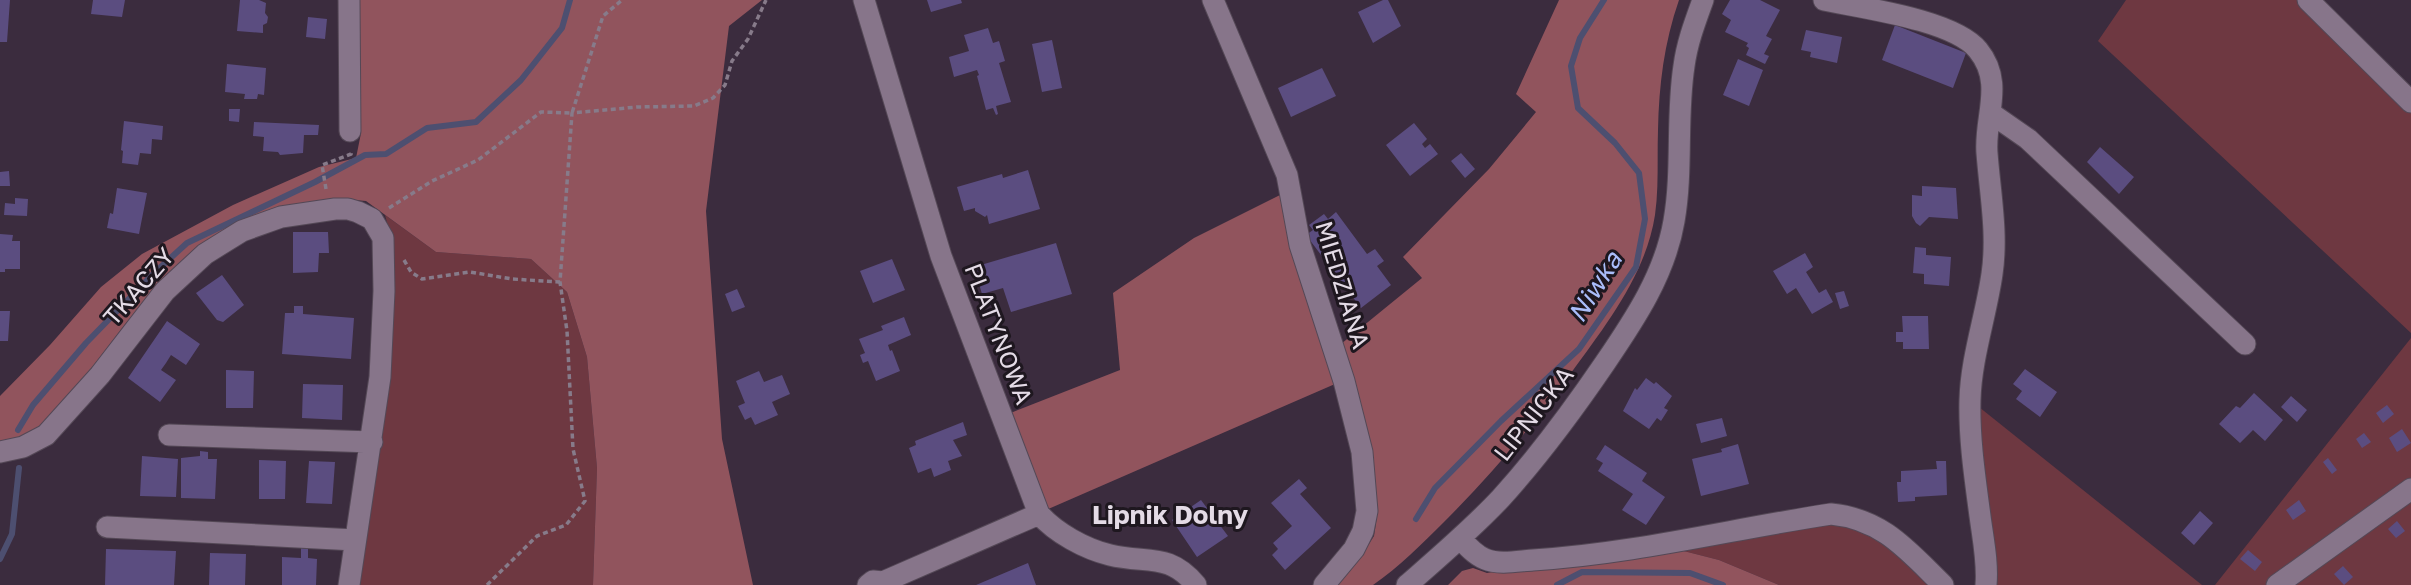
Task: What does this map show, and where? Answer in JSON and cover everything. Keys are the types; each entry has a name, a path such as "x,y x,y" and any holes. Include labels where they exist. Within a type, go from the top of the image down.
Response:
{"street":[{"path":"349,0 350,131"},
{"name":"PLATYNOWA","path":"864,0 941,256 1039,514"},
{"name":"MIEDZIANA","path":"1213,0 1287,175 1300,245 1344,381 1362,452 1367,511 1363,531 1354,549 1324,585"},
{"name":"LIPNICKA","path":"1407,585 1500,499 1567,418 1620,341 1657,278 1668,249 1674,221 1684,67 1703,0"},
{"path":"1824,0 1901,16 1964,36 1987,63 1992,89 1992,114 1987,148 1995,236 1992,273 1970,398 1971,453 1984,542 1986,585"},
{"path":"2315,2 2411,102"},
{"path":"1992,114 2028,139 2245,344"},
{"name":"TKACZY","path":"0,452 23,447 46,435 100,375 165,291 205,254 225,241 242,231 281,217 321,211 348,209 372,219"},
{"path":"349,585 380,377 384,291 383,238 372,219"},
{"path":"169,435 372,442"},
{"path":"2277,585 2411,489"},
{"path":"868,585 873,581 883,582 1039,514 1046,522 1085,546 1111,555 1174,565 1196,585"},
{"path":"1460,538 1474,553 1485,559 1499,562 1526,561 1635,548 1823,515 1846,516 1860,519 1887,533 1943,585"},
{"path":"107,527 355,540"}],"path":[{"path":"487,585 537,536 566,525 585,501 573,449 567,331 560,282 572,113 603,16 622,0"},
{"path":"372,219 432,181 478,160 541,112 572,113 637,107 694,106 713,98 725,85 732,61 748,39 766,0"},
{"path":"326,183 322,165 351,154 350,131"},
{"path":"383,238 399,250 411,272 422,279 470,272 512,279 560,282"}],"shaded area":[{"path":"357,0 762,0 729,26 706,211 722,439 753,585 593,585 597,468 587,357 567,292 531,259 436,252 366,201 344,199 273,211 164,278 71,395 39,429 21,438 0,443 0,396 101,287 142,254 233,205 319,167 356,158 361,133"},
{"path":"1559,0 1679,0 1663,64 1655,215 1643,258 1623,298 1571,373 1510,450 1461,504 1410,555 1373,585 1335,585 1360,558 1374,536 1377,516 1371,449 1363,412 1341,344 1422,278 1403,257 1489,169 1536,112 1516,94"},
{"path":"2126,0 2301,0 2411,110 2411,333 2098,41"},
{"path":"1282,194 1335,384 1046,510 1008,414 1120,370 1113,293 1194,238"},
{"path":"385,215 436,252 531,259 567,292 587,357 597,468 593,585 356,585 392,241"},
{"path":"2411,338 2411,585 2215,585"},
{"path":"1974,403 2202,585 1991,585"},
{"path":"1812,521 1857,522 1938,585 1779,585 1719,560 1668,547"},
{"path":"1668,547 1719,560 1779,585 1448,585 1462,571 1473,568 1487,573"}],"building":[{"path":"0,0 10,0 7,42 0,42"},
{"path":"93,0 125,0 122,17 91,14"},
{"path":"240,0 259,0 266,3 265,13 268,17 267,23 263,25 263,33 237,31"},
{"path":"927,0 961,0 962,3 931,12"},
{"path":"1388,0 1401,26 1373,43 1358,12"},
{"path":"1730,0 1760,0 1780,10 1766,36 1772,39 1764,54 1769,56 1765,64 1746,55 1748,43 1725,32 1731,20 1722,14"},
{"path":"308,17 327,19 325,39 306,37"},
{"path":"1895,25 1966,53 1953,88 1882,60"},
{"path":"988,28 993,43 999,41 1005,61 999,63 1011,102 996,106 996,115 993,108 986,110 977,70 954,77 949,57 969,51 964,35"},
{"path":"1806,30 1842,37 1837,63 1810,57 1811,52 1801,50"},
{"path":"1052,40 1062,88 1042,92 1032,44"},
{"path":"1738,59 1763,70 1749,106 1723,95"},
{"path":"227,64 266,68 264,95 258,94 257,99 244,99 245,94 225,92"},
{"path":"1322,68 1336,96 1291,117 1278,88"},
{"path":"229,109 240,109 239,122 229,121"},
{"path":"124,121 163,126 162,140 152,139 151,154 140,153 138,165 122,163"},
{"path":"254,122 319,125 318,135 304,135 303,153 280,155 278,152 263,151 264,137 253,136"},
{"path":"1414,123 1427,139 1422,144 1425,148 1430,144 1438,154 1410,176 1386,145"},
{"path":"2100,147 2134,177 2119,194 2087,162"},
{"path":"1461,153 1475,169 1465,178 1451,161"},
{"path":"1028,170 1040,209 989,224 987,215 985,217 975,211 975,208 964,211 957,187 1002,174 1003,178"},
{"path":"9,171 10,186 0,186 0,172"},
{"path":"1922,186 1956,188 1958,219 1929,217 1920,226 1916,223 1912,216 1912,195 1922,196"},
{"path":"117,188 147,193 139,234 107,228 110,213 113,214"},
{"path":"15,198 28,199 27,216 4,215 5,203 15,204"},
{"path":"1336,212 1367,254 1375,249 1384,261 1377,266 1391,285 1361,308 1306,235 1313,230 1309,225 1324,214 1328,219"},
{"path":"293,232 328,232 329,253 319,253 318,272 293,273"},
{"path":"0,234 13,235 12,241 20,241 20,269 5,269 5,272 0,272"},
{"path":"1056,243 1072,294 1011,312 1003,288 982,294 974,267"},
{"path":"1915,247 1926,248 1926,255 1951,257 1949,286 1924,284 1924,274 1913,273"},
{"path":"1805,253 1813,267 1806,272 1819,293 1826,289 1833,302 1812,314 1796,288 1787,294 1773,271"},
{"path":"892,259 905,290 873,303 860,271"},
{"path":"222,275 244,305 223,322 217,320 196,293"},
{"path":"737,289 745,307 732,312 725,294"},
{"path":"1844,291 1849,306 1840,309 1835,293"},
{"path":"294,306 303,306 303,314 354,318 351,359 282,354 285,313 294,313"},
{"path":"0,311 10,311 8,341 0,341"},
{"path":"1902,316 1928,316 1929,349 1903,349 1903,342 1896,342 1896,332 1903,332"},
{"path":"904,317 911,335 888,345 900,371 876,381 868,361 863,363 860,355 865,353 859,339 883,330 881,326"},
{"path":"167,321 200,344 186,365 171,355 161,370 176,380 160,402 128,378"},
{"path":"2025,369 2057,392 2040,417 2016,399 2022,391 2013,384"},
{"path":"226,370 254,371 253,408 226,408"},
{"path":"759,371 764,382 782,375 790,394 772,402 778,415 755,425 751,417 745,420 738,406 745,403 736,381"},
{"path":"1646,378 1654,384 1656,382 1672,396 1664,408 1668,410 1661,421 1657,418 1649,429 1623,411 1635,388 1637,390"},
{"path":"303,384 343,385 342,420 302,418"},
{"path":"2254,393 2283,420 2265,441 2253,430 2240,443 2219,424 2236,406 2240,408"},
{"path":"2291,396 2307,410 2297,422 2281,407"},
{"path":"2387,405 2394,414 2383,423 2376,413"},
{"path":"1722,418 1727,436 1701,443 1696,424"},
{"path":"963,422 967,435 953,440 962,456 948,461 951,470 934,477 931,468 918,473 909,448 916,445 915,441"},
{"path":"2402,429 2411,443 2397,452 2389,438"},
{"path":"2364,433 2371,442 2362,448 2356,439"},
{"path":"1738,444 1749,484 1701,496 1692,459 1722,452 1721,449"},
{"path":"1605,445 1647,473 1642,481 1665,497 1646,525 1622,510 1633,494 1598,471 1603,463 1596,459"},
{"path":"200,451 208,452 208,459 217,459 215,499 181,498 181,458 200,456"},
{"path":"142,456 178,459 176,497 140,496"},
{"path":"2328,458 2337,470 2332,474 2323,462"},
{"path":"259,460 286,461 285,499 259,499"},
{"path":"309,461 335,462 332,504 306,503"},
{"path":"1936,461 1946,461 1947,495 1915,497 1915,501 1898,502 1897,482 1901,482 1901,471 1937,469"},
{"path":"1299,479 1307,488 1300,494 1331,528 1285,570 1272,555 1278,549 1273,543 1292,526 1271,503"},
{"path":"1201,500 1228,536 1197,557 1172,520"},
{"path":"2299,500 2306,511 2293,520 2286,510"},
{"path":"2200,511 2213,523 2194,545 2181,533"},
{"path":"2397,521 2405,531 2396,538 2388,529"},
{"path":"301,548 308,549 308,558 317,559 316,585 282,585 282,557 301,558"},
{"path":"106,549 176,551 174,585 105,585"},
{"path":"2248,550 2262,562 2255,571 2240,559"},
{"path":"210,553 246,554 245,585 209,585"},
{"path":"1028,563 1036,585 976,585"},
{"path":"2343,566 2353,577 2344,585 2334,574"}],"waterway":[{"path":"18,430 33,405 86,343 187,243 365,155 386,154 427,128 476,122 521,80 562,28 570,0"},
{"name":"Niwka","path":"1416,519 1435,488 1501,421 1579,349 1636,267 1645,219 1639,173 1615,143 1578,108 1571,66 1580,38 1604,0"},
{"path":"0,559 12,534 19,468"},
{"path":"1557,585 1582,572 1690,573 1723,585"}],"district":[{"name":"Lipnik Dolny","path":"1170,515"}]}
